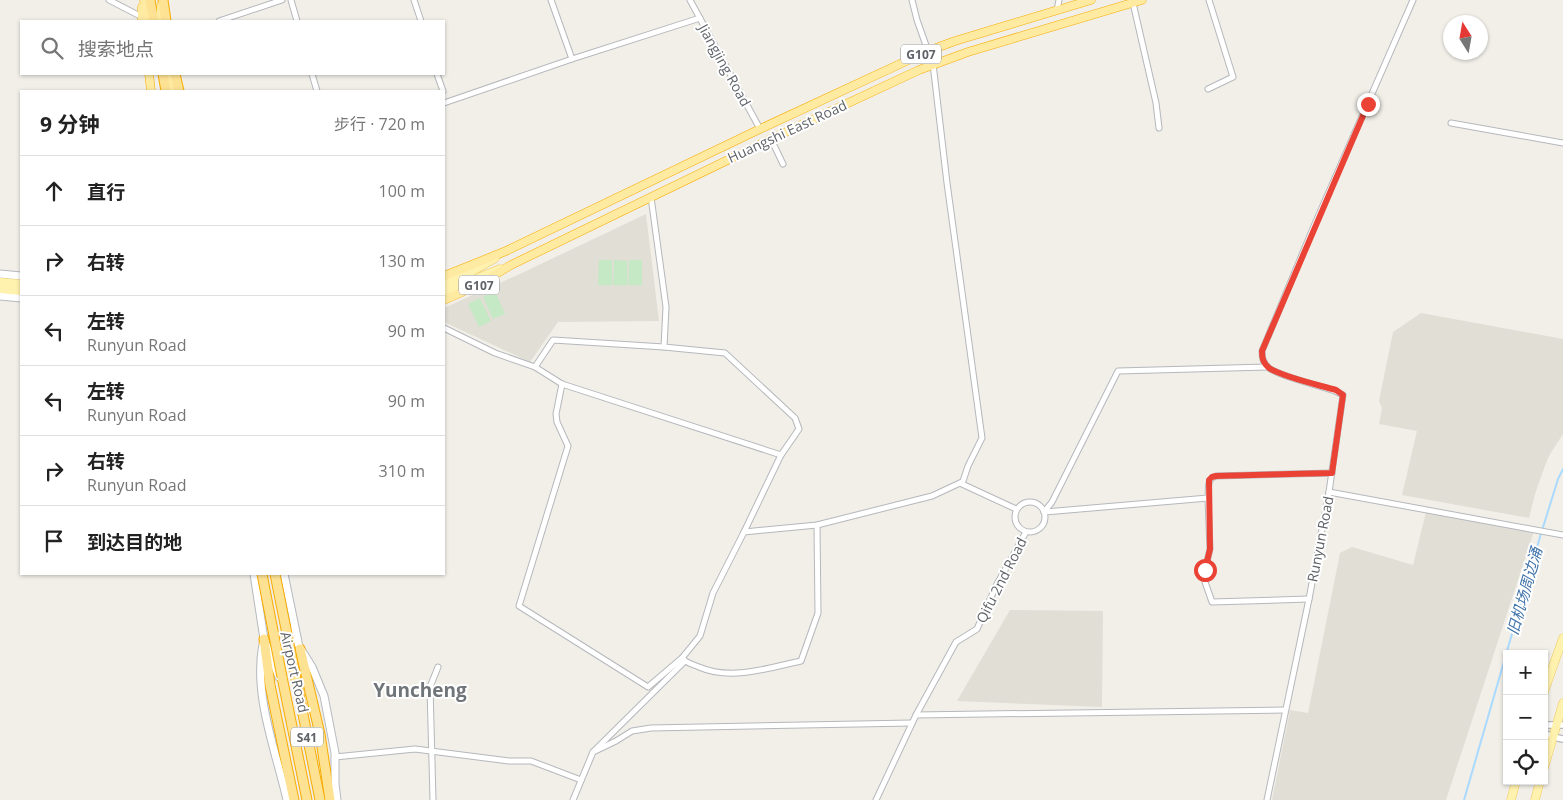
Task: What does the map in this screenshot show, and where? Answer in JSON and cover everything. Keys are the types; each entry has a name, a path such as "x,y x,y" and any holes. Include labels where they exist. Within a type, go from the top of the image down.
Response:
{"highway":[{"path":"143,0 144,20"},
{"path":"150,0 154,20"},
{"path":"161,20 163,0"},
{"path":"163,0 166,20"},
{"path":"163,0 170,20"},
{"name":"Huangshi East Road","path":"506,251 928,50 1091,0"},
{"name":"Huangshi East Road","path":"511,265 771,138 933,64 1142,0"},
{"path":"149,75 151,90"},
{"path":"158,75 162,90"},
{"path":"163,75 166,90"},
{"path":"170,75 172,90"},
{"path":"175,75 179,90"},
{"path":"180,75 183,90"},
{"name":"G107","path":"445,276 506,251"},
{"name":"G107","path":"445,300 478,285 511,265"},
{"name":"Airport Road","path":"263,575 274,625 281,682 305,800"},
{"name":"S41","path":"263,575 305,800"},
{"name":"Airport Road","path":"274,575 282,618 299,682 321,800"},
{"name":"S41","path":"274,575 321,800"},
{"path":"264,639 270,685 294,800"},
{"path":"300,649 320,734 330,800"}],"main road":[{"name":"Huangshi East Road","path":"445,284 475,270 506,251"},
{"name":"Huangshi East Road","path":"445,292 511,265"},
{"path":"0,274 20,276"},
{"path":"0,282 20,284"},
{"path":"0,289 20,291"},
{"path":"0,296 20,298"},
{"path":"254,575 264,639 281,682"},
{"path":"284,575 300,649 299,682"},
{"path":"282,618 312,668 324,696 335,757 337,800"},
{"path":"1548,681 1563,638"},
{"path":"264,639 260,661 260,682 271,737 287,800"},
{"path":"1548,756 1560,724 1563,703"},
{"path":"1511,800 1515,785"},
{"path":"1535,800 1539,785"}],"street":[{"path":"110,0 144,20"},
{"path":"222,20 282,0"},
{"path":"290,0 297,20"},
{"path":"414,0 421,20"},
{"path":"551,0 572,59"},
{"name":"Jiangjing Road","path":"690,0 760,129"},
{"path":"912,0 928,50"},
{"path":"1057,10 1059,0"},
{"path":"1208,89 1233,77 1209,0"},
{"path":"1267,367 1262,359 1262,351 1314,226 1413,0"},
{"path":"1133,3 1156,103 1159,128"},
{"path":"445,103 572,59 700,18"},
{"path":"744,532 817,525 932,496 962,482 982,438 947,184 933,64"},
{"path":"312,75 317,90"},
{"path":"437,75 442,90"},
{"path":"1451,123 1563,143"},
{"path":"771,138 782,164"},
{"path":"651,197 666,307 664,346"},
{"path":"445,328 495,353 535,367 562,384 781,455"},
{"path":"535,367 553,340 664,346 725,353 795,418 799,429 781,455 713,593 700,636 684,660 593,752 573,800"},
{"path":"1044,512 1052,502 1118,371 1267,367"},
{"name":"Runyun Road","path":"1267,367 1279,373 1336,390 1343,395 1330,492 1267,800"},
{"path":"562,384 556,414 557,422 568,446 519,606 648,687 684,660"},
{"path":"1309,599 1212,602 1205,582 1205,570 1210,549 1209,480 1216,476 1332,473"},
{"path":"962,482 962,484 1016,509"},
{"path":"1330,492 1562,535"},
{"path":"1044,512 1208,498"},
{"path":"1030,501 1038,503 1044,512 1045,516 1042,525 1035,531 1026,532 1015,522 1014,514 1016,509 1030,501"},
{"path":"684,660 711,672 741,673 801,661 818,613 817,525"},
{"name":"Qifu 2nd Road","path":"916,716 956,642 977,629 996,586 1026,532"},
{"path":"433,800 430,687 438,667"},
{"path":"876,800 916,716 1285,710"},
{"path":"593,752 632,731 651,728 912,723"},
{"path":"1548,735 1563,739"},
{"path":"335,757 416,749 531,761 581,780"}],"shaded area":[{"path":"646,214 659,321 558,322 530,362 445,322 445,308"},
{"path":"1421,313 1563,339 1563,434 1546,463 1529,518 1402,495 1417,431 1379,424 1382,408 1379,401 1393,332"},
{"path":"1426,512 1534,531 1446,800 1272,800 1290,710 1308,713 1340,553 1352,547 1413,565"},
{"path":"1010,610 1103,611 1102,707 957,701"}],"green space":[{"path":"599,260 612,260 612,285 598,285"},
{"path":"614,260 627,261 627,285 613,285"},
{"path":"629,260 642,260 642,285 628,285"},
{"path":"495,291 505,314 493,319 483,297"},
{"path":"480,298 491,321 479,327 468,304"}],"waterway":[{"name":"旧机场周边涌","path":"1464,800 1540,537 1558,479 1563,469"}],"district":[{"name":"Yuncheng","path":"420,690"}],"route":[{"path":"1205,570 1210,549 1208,498 1209,480 1212,477 1332,473 1343,395 1336,390 1279,373 1267,367 1262,359 1262,351 1314,226 1368,104"}]}
